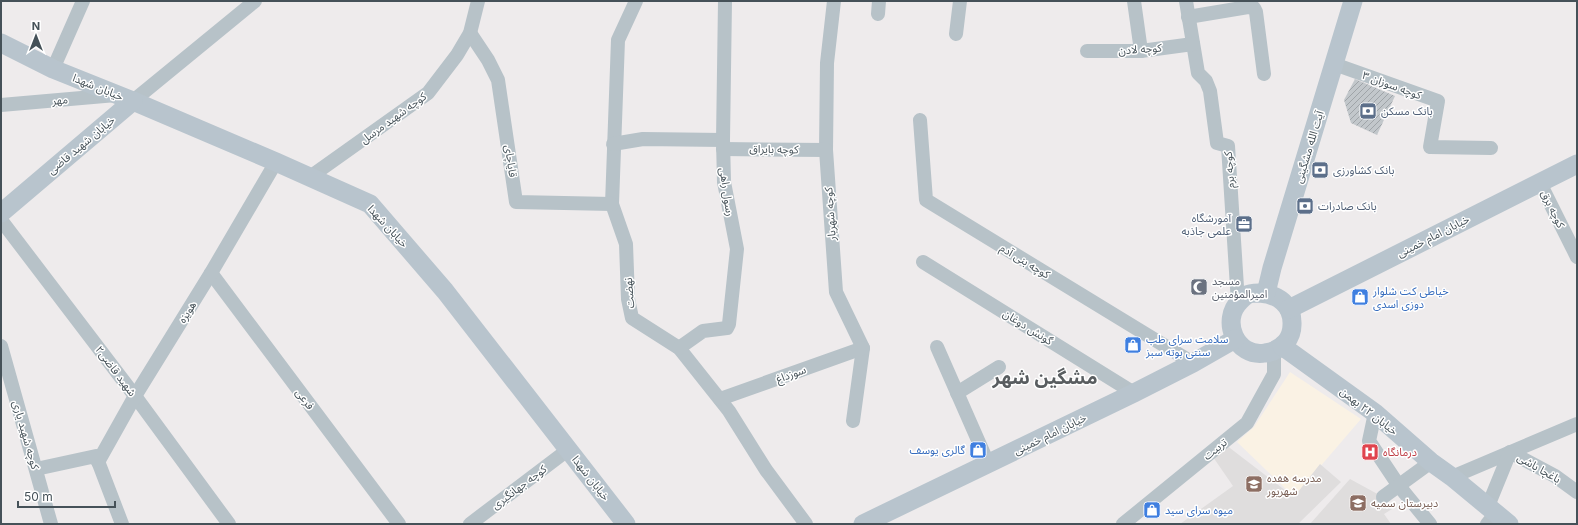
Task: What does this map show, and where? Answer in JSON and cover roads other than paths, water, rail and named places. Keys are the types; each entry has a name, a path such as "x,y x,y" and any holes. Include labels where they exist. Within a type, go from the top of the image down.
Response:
{"main road":[{"name":"آیت الله مشگینی","path":"1266,293 1272,268 1353,1"},
{"name":"خیابان شهدا","path":"1,44 53,69 126,98 370,204 445,291 626,524"},
{"name":"خیابان شهید قاضی","path":"1,212 126,98"},
{"name":"خیابان امام خمینی","path":"1289,309 1577,164"},
{"path":"1259,292 1266,293 1284,301 1289,309 1292,319 1292,330 1288,340 1278,349 1260,354 1251,352 1242,347 1235,339 1231,330 1231,319 1234,309 1238,303 1247,295 1259,292"},
{"name":"خیابان امام خمینی","path":"863,524 1134,393 1193,363 1235,339"},
{"name":"خیابان ۲۲ بهمن","path":"1278,349 1375,413 1431,462 1452,477 1495,517"}],"street":[{"path":"53,69 83,1"},
{"name":"خیابان شهید قاضی","path":"126,98 255,1"},
{"name":"کوچه شهید مرسل","path":"310,177 428,93 457,55 470,34 478,1"},
{"name":"نهضت","path":"636,1 618,40 612,204 626,244 628,299 632,318 679,348 729,410 766,470 806,524"},
{"name":"رسول راهی","path":"679,348 703,331 727,328 728,324 737,249 724,182 723,144 725,1"},
{"name":"کوچه شهریار","path":"834,1 827,63 826,150 836,292 863,348"},
{"path":"956,34 960,1"},
{"path":"1134,1 1141,51"},
{"name":"کوچه برم","path":"1186,1 1198,72 1206,81 1210,91 1217,143 1228,146 1238,303"},
{"path":"1188,17 1248,7 1254,8 1256,12 1264,74"},
{"name":"قایاچای","path":"470,34 488,60 498,80 516,202 612,204"},
{"name":"کوچه لادن","path":"1087,51 1141,51 1194,44"},
{"name":"کوچه سوزان ۳","path":"1334,64 1438,102 1430,147 1491,148"},
{"name":"مهر","path":"1,105 126,98"},
{"name":"کوچه بنی آدم","path":"920,120 926,200 1193,363"},
{"name":"کوچه بایراق","path":"614,144 643,139 826,150"},
{"name":"هویزه","path":"98,462 135,396 211,273 276,162"},
{"name":"کوچه برق","path":"1540,183 1577,257"},
{"name":"شهید قاضی۲","path":"1,220 135,396 229,524"},
{"name":"گونش دوغان","path":"923,262 1134,393"},
{"name":"فرعی","path":"211,273 399,524"},
{"name":"کوچه شهید یاری","path":"1,346 51,524"},
{"path":"937,347 988,463"},
{"path":"854,422 863,348"},
{"name":"سوزداغ","path":"720,399 863,348"},
{"name":"تربیت","path":"1123,524 1247,423 1274,374 1278,349"},
{"path":"957,393 999,366"},
{"path":"1375,413 1369,441 1398,486 1430,524"},
{"path":"1452,477 1577,424"},
{"name":"کوچه جهانگیری","path":"470,524 569,449"},
{"name":"باغچا باشی","path":"1495,517 1510,452 1555,476 1577,492"},
{"path":"36,469 96,456 122,524"},
{"path":"1383,497 1431,462"}],"place":[{"name":"بانک مسکن","path":"1368,111"},
{"name":"بانک کشاورزی","path":"1320,170"},
{"name":"بانک صادرات","path":"1305,206"},
{"name":"آمورشگاه علمی جاذبه","path":"1244,224"},
{"name":"مسجد امیرالمؤمنین","path":"1199,287"},
{"name":"خیاطی کت شلوار دوزی اسدی","path":"1360,297"},
{"name":"سلامت سرای طب سنتی بوته سبز","path":"1133,345"},
{"name":"گالری یوسف","path":"978,450"},
{"name":"درمانگاه","path":"1370,452"},
{"name":"مدرسه هفده شهریور","path":"1254,484"},
{"name":"دبیرستان سمیه","path":"1358,503"},
{"name":"میوه سرای سید","path":"1152,510"}],"district":[{"name":"مشگین شهر","path":"1045,377"}]}
